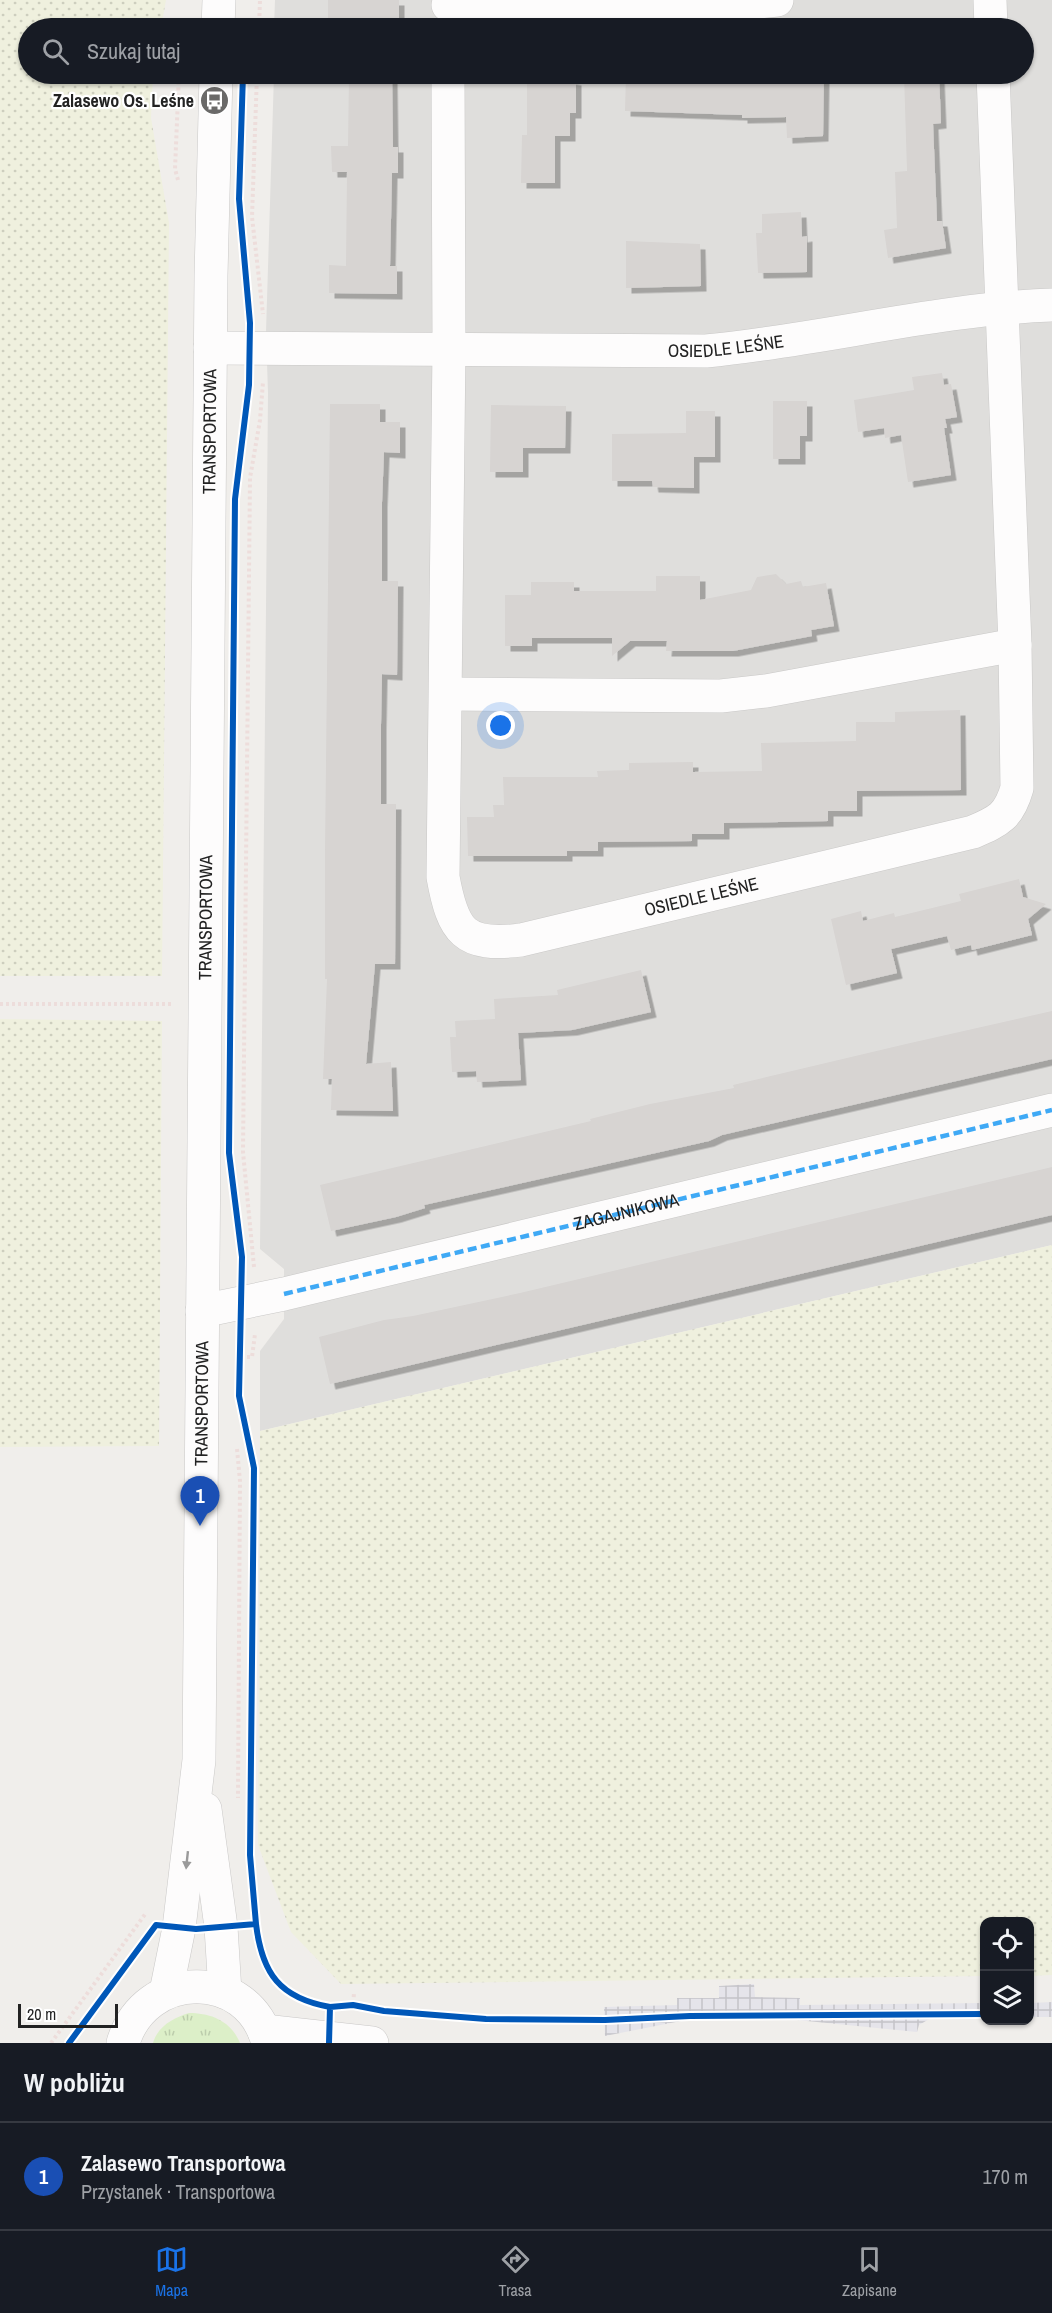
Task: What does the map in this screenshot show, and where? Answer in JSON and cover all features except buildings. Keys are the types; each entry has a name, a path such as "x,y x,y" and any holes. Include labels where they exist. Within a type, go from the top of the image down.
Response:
{"street":[{"path":"218,18 219,0"},
{"path":"448,11 668,9 717,7 777,0"},
{"path":"990,0 991,18"},
{"name":"TRANSPORTOWA","path":"166,1992 182,1906 199,1760 210,348 216,84"},
{"name":"OSIEDLE LEŚNE","path":"448,84 449,348 443,877 448,906 462,933 478,940 501,943 951,837 989,825 1004,816 1012,806 1017,788 1015,645 1000,307 993,84"},
{"name":"OSIEDLE LEŚNE","path":"210,348 706,351 785,342 1000,307 1052,304"},
{"path":"446,694 721,696 766,691 1015,645"},
{"name":"ZAGAJNIKOWA","path":"202,1311 1052,1110"},
{"name":"TRANSPORTOWA","path":"199,1760 221,1927 225,1992"},
{"path":"123,2043 138,2013 156,1997 166,1992 195,1986 225,1992 246,2005 266,2037 372,2043"}],"path":[{"path":"259,18 260,0"},
{"path":"225,1357 252,1357 243,1152 250,478 260,420 264,348 261,277 252,217 257,84"},
{"path":"0,1004 182,1004"},
{"path":"239,1367 248,1301"},
{"path":"235,1440 240,1481 238,1810"},
{"path":"51,2043 153,1903 182,1906"},
{"path":"329,2039 330,2007 362,2006"}],"shaded area":[{"path":"275,0 1052,0 1052,1245 260,1431 260,1351 284,1319 284,1269 260,1249 268,393 266,332 274,84 1034,84 1034,18 274,18"},
{"path":"754,1984 755,1997 800,1998 800,2005 980,2003 980,2018 931,2018 919,2025 917,2032 797,2020 686,2020 605,2036 604,2007 677,2005 677,1998 719,1998 719,1986"},
{"path":"1052,2002 1052,2017 1034,2017 1034,2003"}],"green space":[{"path":"0,0 166,0 163,18 18,18 18,84 153,84 151,118 169,223 162,976 0,976"},
{"path":"0,1019 162,1021 159,1446 0,1447"},
{"path":"1052,1245 1052,1975 1034,1976 1034,1917 980,1917 980,1976 341,1984 291,1932 258,1845 260,1431"},
{"path":"189,2013 212,2017 226,2024 240,2043 153,2043 158,2032 167,2024"}],"marked path":[{"path":"284,1294 1052,1110"}],"cycle path":[{"path":"69,2043 156,1925 196,1929 256,1924 250,1855 254,1468 239,1396 242,1257 229,1153 235,499 249,385 250,323 239,199 243,84"},
{"path":"256,1924 263,1957 276,1981 298,1997 330,2007 329,2043"},
{"path":"330,2007 353,2005 384,2011 486,2019 605,2020 690,2016 980,2014"}],"place":[{"name":"Zalasewo Os. Leśne","path":"215,101"},
{"name":"Zalasewo Transportowa","path":"200,1526"}]}
